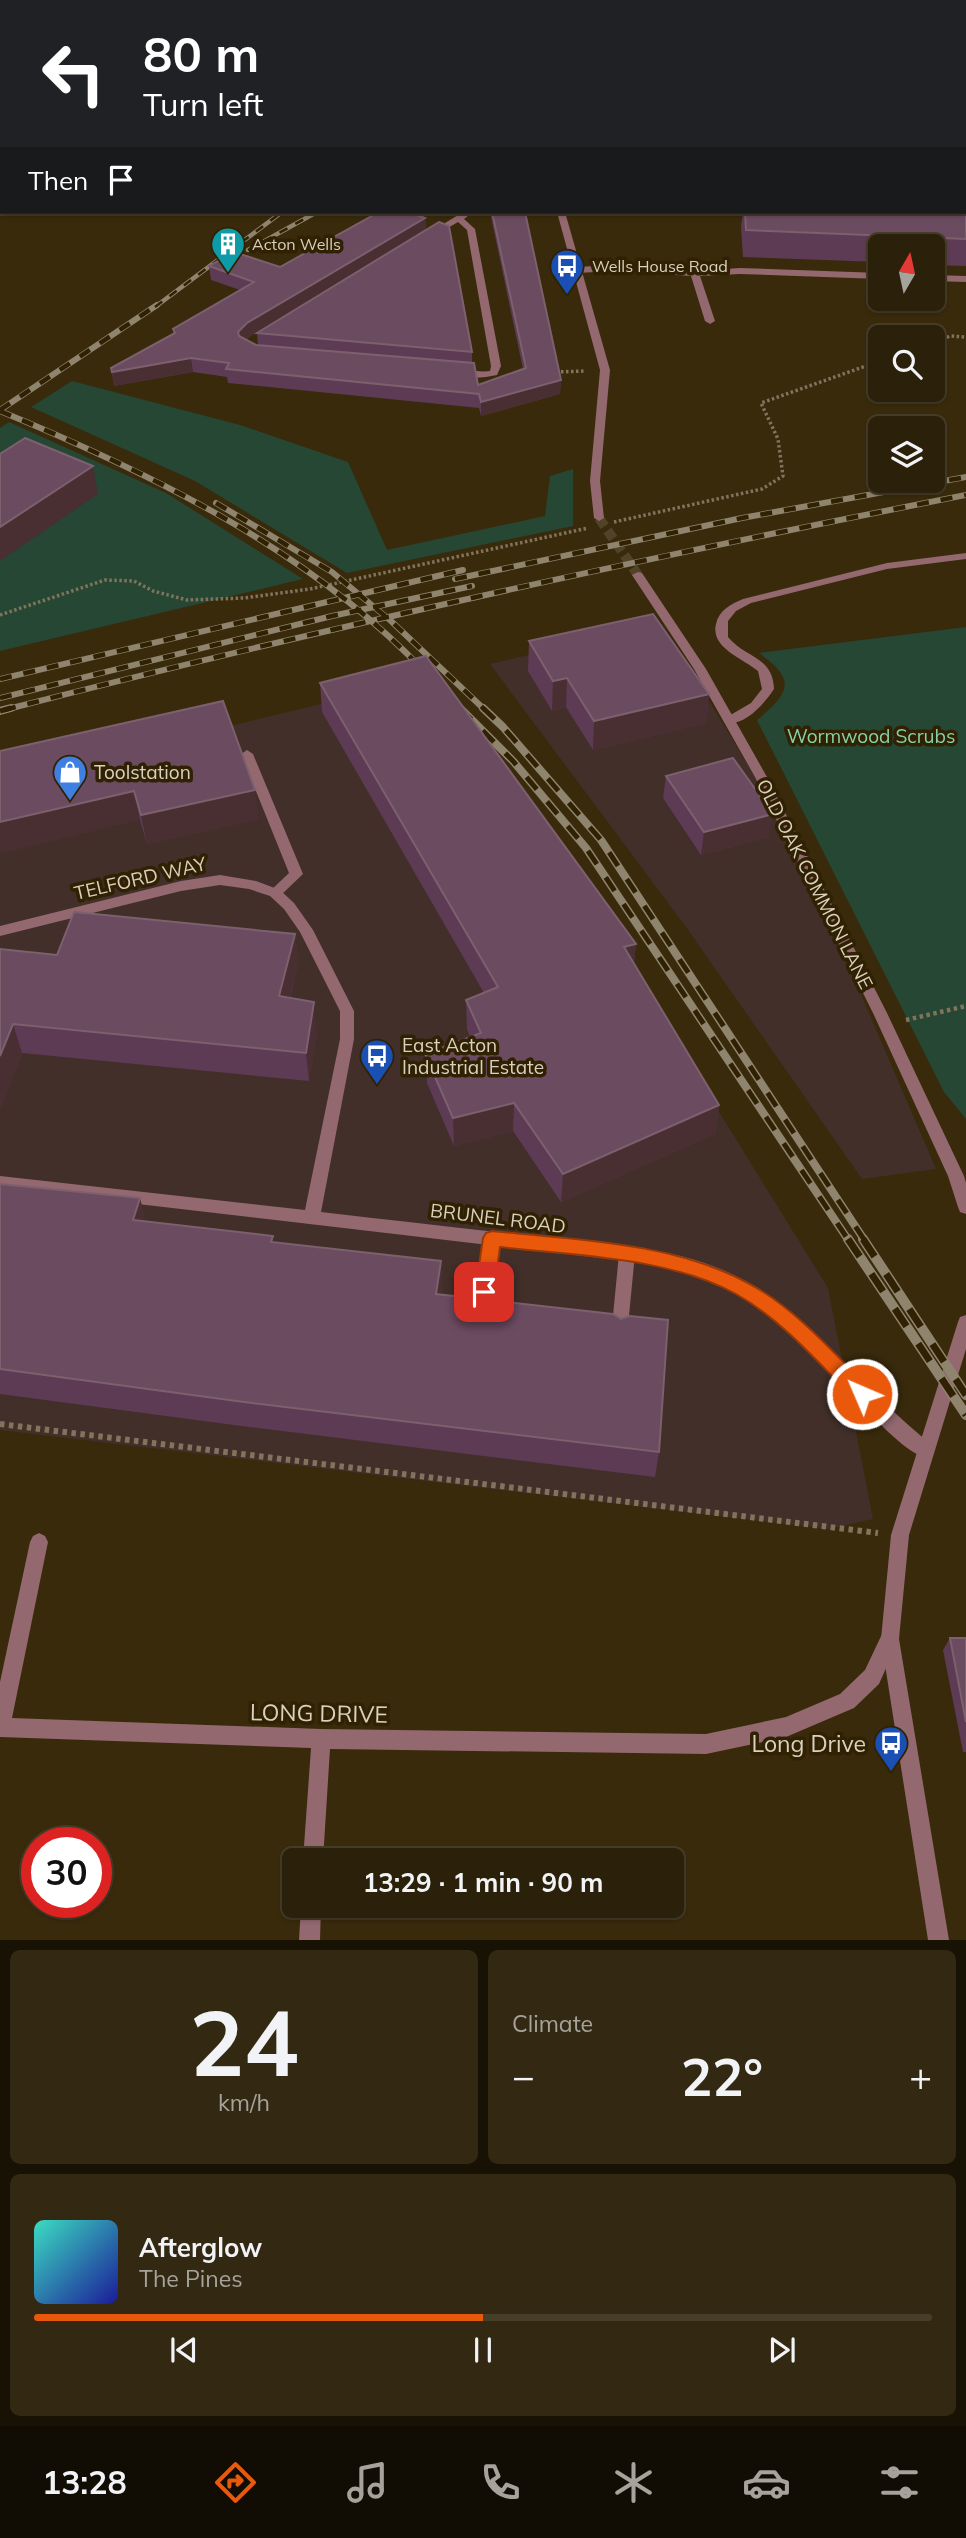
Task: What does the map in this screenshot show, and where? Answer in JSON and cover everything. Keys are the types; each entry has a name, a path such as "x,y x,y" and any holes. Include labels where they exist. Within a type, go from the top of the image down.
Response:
{"street":[{"path":"424,239 465,214"},
{"path":"562,214 605,370 595,481 599,518"},
{"path":"443,372 483,375 496,370 471,229 466,222 458,218"},
{"path":"577,270 614,268 695,274 740,271 868,276"},
{"path":"695,274 710,321"},
{"path":"945,278 966,279"},
{"path":"731,720 755,706 768,689 768,678 763,669 728,646 721,637 719,628 725,614 732,608 747,601 887,566 966,556"},
{"name":"OLD OAK COMMON LANE","path":"638,575 731,720 961,1181 966,1207"},
{"path":"247,754 296,874 275,893 289,906 306,930 348,1011 347,1039 312,1217"},
{"name":"TELFORD WAY","path":"0,931 181,886 220,880 251,884 275,893"},
{"name":"BRUNEL ROAD","path":"0,1182 627,1254 699,1270 743,1289 794,1326 902,1433 925,1450"},
{"path":"480,1318 492,1238"},
{"path":"619,1336 627,1254"},
{"path":"939,1940 890,1639 895,1560 925,1450 966,1322"},
{"name":"LONG DRIVE","path":"38,1542 0,1727 321,1739 706,1744 786,1727 847,1701 872,1677 890,1639"},
{"path":"314,1848 321,1739"},
{"path":"309,1940 310,1918"}],"path":[{"path":"945,338 966,337"},
{"path":"761,403 868,365"},
{"path":"552,373 589,371"},
{"path":"0,615 105,580 134,581 153,591 187,600 244,598 310,589 378,574"},
{"path":"884,1023 966,1006"},
{"path":"0,1424 901,1535"}],"shaded area":[{"path":"662,624 756,778 859,990 936,1169 862,1179 686,927 490,664"},
{"path":"413,682 637,979 828,1288 873,1519 829,1529 0,1430 0,781"}],"green space":[{"path":"72,381 240,425 348,462 387,550 545,516 550,476 573,469 573,526 347,573 195,481 31,407"},
{"path":"9,422 166,493 303,579 0,651 0,428"},
{"name":"Wormwood Scrubs","path":"966,627 966,1119 944,1092 757,720 777,702 785,687 779,671 759,653"}],"building":[{"path":"375,214 414,214 425,218 247,323 238,332 239,336 256,345 474,363 478,385 526,368 492,214 525,214 561,380 481,402 479,394 226,369 229,363 191,358 112,372 111,368 175,333 173,329 254,282 209,266 234,252 280,267"},
{"path":"745,214 966,214 966,239 945,238 945,234 868,235 746,230"},
{"path":"439,222 449,226 472,352 257,333"},
{"path":"25,438 93,466 0,527 0,454"},
{"path":"653,614 709,694 594,721 567,678 553,681 529,641"},
{"path":"426,656 636,944 624,947 719,1105 563,1174 514,1103 453,1118 425,1054 481,1033 466,1000 498,987 320,683"},
{"path":"223,701 255,790 141,815 134,791 0,822 0,751"},
{"path":"733,758 773,814 704,832 666,776"},
{"path":"74,912 295,934 279,996 314,1002 306,1053 13,1024 0,1056 0,949 57,955"},
{"path":"0,1184 140,1198 133,1220 273,1236 271,1242 441,1261 436,1294 613,1314 621,1319 630,1316 668,1320 659,1452 244,1402 0,1369"},
{"path":"950,1638 966,1638 966,1722"}],"tunnel":[{"path":"599,518 638,575"}],"railway":[{"path":"155,307 279,214"},
{"path":"248,250 313,214"},
{"path":"0,410 157,305"},
{"path":"0,411 172,489 281,553 343,598"},
{"path":"455,579 742,518 966,477"},
{"path":"387,618 724,544 966,495"},
{"path":"216,503 332,572 359,594"},
{"path":"359,594 463,570"},
{"path":"374,607 472,586"},
{"path":"343,598 359,594"},
{"path":"359,594 374,607"},
{"path":"0,679 343,598"},
{"path":"343,598 358,610"},
{"path":"358,610 374,607"},
{"path":"374,607 387,618"},
{"path":"0,698 358,610"},
{"path":"358,610 371,621"},
{"path":"371,621 387,618"},
{"path":"387,618 485,710"},
{"path":"4,710 371,621"},
{"path":"371,621 426,673"},
{"path":"0,711 11,708"},
{"path":"460,708 513,761 586,848 849,1241"},
{"path":"483,708 503,727 601,840 865,1241"},
{"path":"848,1239 966,1415"},
{"path":"863,1239 966,1395"}],"place":[{"name":"Acton Wells","path":"228,274"},
{"name":"Wells House Road","path":"567,296"},
{"name":"Toolstation","path":"70,802"},
{"name":"East Acton Industrial Estate","path":"377,1086"},
{"name":"Long Drive","path":"891,1773"}],"route":[{"path":"484,1292 492,1238 627,1254 699,1270 743,1289 794,1326 862,1394"}]}
